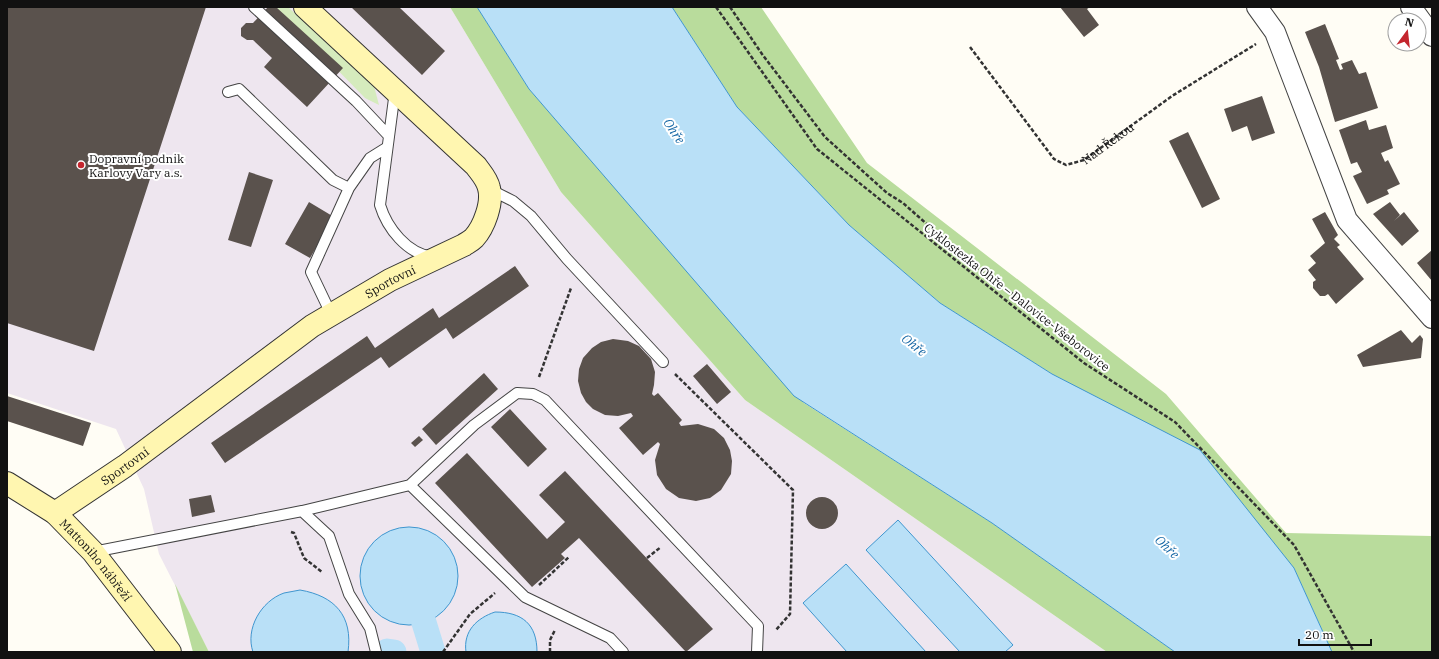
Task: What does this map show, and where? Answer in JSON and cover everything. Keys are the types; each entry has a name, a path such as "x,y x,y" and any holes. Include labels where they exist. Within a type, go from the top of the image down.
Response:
{"street":[{"path":"306,7 476,166 484,177 489,189"},
{"path":"1257,7 1275,32 1347,220 1432,318"},
{"path":"1411,7 1432,36"},
{"name":"Sportovní","path":"55,513 124,466 312,326 390,280 440,257 474,239 482,226 488,208 489,189"},
{"name":"Mattoniho nábřeží","path":"7,483 55,513 93,552 170,652"}],"lane":[{"path":"254,7 356,101 388,135"},
{"path":"228,92 239,89 333,180 349,188"},
{"path":"395,91 386,148 380,205 383,218 401,240 415,251 429,256 440,257"},
{"path":"331,314 311,272 349,188 370,158 386,148"},
{"path":"489,189 513,201 531,216 578,270 663,362"},
{"path":"93,552 302,511 410,485 474,425 517,393 533,394 545,400 758,626 757,652"},
{"path":"410,485 525,597 610,638 623,652"},
{"path":"302,511 329,536 349,594 370,628 376,652"}],"path":[{"name":"Cyklostezka Ohře – Dalovice-Všeborovice","path":"716,7 817,149 1084,363 1174,422 1294,545 1354,652"},
{"path":"730,7 762,54 825,137 887,193 903,203 973,265 1049,320"},
{"name":"Nad Řekou","path":"970,47 1054,159 1066,165 1084,160 1172,96 1275,32"},
{"path":"533,394 578,270"},
{"path":"663,362 793,490 790,614 757,652"},
{"path":"266,518 272,527 294,533 304,558 323,572"},
{"path":"550,652 550,640 562,616"}],"shaded area":[{"path":"7,7 450,7 561,192 745,400 1107,652 209,652 159,554 144,489 116,429 7,393"}],"green space":[{"path":"276,7 288,7 374,86 379,105 365,98"},
{"path":"450,7 477,7 529,89 804,403 992,523 1175,652 1107,652 745,400 561,192"},
{"path":"672,7 761,7 867,163 1166,394 1286,533 1432,536 1432,652 1332,652 1294,568 1052,374 940,303 849,225 737,107"},
{"path":"175,584 209,652 193,652"}],"water":[{"name":"Ohře","path":"477,7 672,7 737,107 849,225 940,303 1052,374 1200,450 1294,568 1332,652 1175,652 992,523 794,396 529,89"},
{"path":"898,520 1013,645 1005,652 960,652 866,550"},
{"path":"409,527 428,531 444,541 454,557 458,576 454,595 444,611 428,621 409,625 390,621 374,611 364,595 360,576 364,557 374,541 390,531"},
{"path":"846,564 926,652 847,652 803,603"},
{"path":"300,590 323,597 339,610 348,628 348,652 253,652 251,634 253,625 262,609 268,602 284,593"},
{"path":"495,612 513,614 526,622 531,627 534,634 537,652 466,652 467,638 473,626 482,618"}],"building":[{"name":"Dopravní podnik Karlovy Vary a.s.","path":"7,7 206,7 94,351 7,323"},
{"path":"268,7 276,7 343,68 307,107 264,67 272,58 253,40 247,40 241,36 241,28 246,23 253,23"},
{"path":"351,7 399,7 445,51 422,75"},
{"path":"1060,7 1090,7 1087,9 1099,25 1084,37"},
{"path":"1325,24 1339,59 1336,60 1340,70 1343,69 1341,64 1352,60 1359,74 1366,72 1378,108 1335,122 1319,67 1305,32"},
{"path":"1262,96 1275,133 1252,141 1247,126 1232,132 1224,109"},
{"path":"1366,120 1369,130 1386,125 1393,148 1381,153 1385,162 1388,160 1400,184 1387,190 1389,194 1367,204 1353,176 1362,172 1357,162 1351,164 1339,130"},
{"path":"1188,132 1220,199 1202,208 1169,141"},
{"path":"249,172 273,180 251,247 228,240"},
{"path":"309,202 334,217 310,258 285,244"},
{"path":"1390,202 1400,215 1394,221 1404,212 1419,231 1402,246 1373,214"},
{"path":"1325,212 1338,235 1334,239 1340,245 1337,247 1364,279 1336,304 1328,294 1325,296 1320,296 1313,288 1313,282 1316,280 1308,270 1316,263 1310,256 1325,243 1312,219"},
{"path":"1432,250 1432,281 1417,263"},
{"path":"515,266 529,286 453,339 446,328 389,368 381,357 225,463 211,443 367,336 375,348 433,308 439,318"},
{"path":"1401,330 1412,343 1420,335 1423,339 1421,358 1363,367 1357,355"},
{"path":"613,339 628,341 639,346 651,359 655,372 652,394 654,396 658,393 682,420 679,423 681,426 698,424 714,429 724,438 730,450 732,461 731,474 721,490 710,498 696,501 679,498 666,489 657,475 655,460 660,444 658,442 643,455 619,428 633,416 631,413 618,416 605,415 593,409 586,402 581,393 578,381 579,369 583,358 592,348 601,342"},
{"path":"707,364 731,392 717,404 693,376"},
{"path":"484,373 498,389 436,445 422,429"},
{"path":"7,396 91,423 83,446 7,421"},
{"path":"510,409 547,449 528,467 491,427"},
{"path":"419,436 423,440 415,447 411,443"},
{"path":"467,453 547,539 565,522 539,495 565,471 713,629 686,652 579,538 561,554 565,558 532,587 435,483"},
{"path":"211,495 215,512 192,517 189,499"},
{"path":"819,497 825,497 835,504 838,513 837,519 831,526 825,529 819,529 809,522 806,516 806,510 813,500"}],"waterway":[{"path":"414,590 433,652"},
{"path":"387,651 394,652"}],"place":[{"name":"Dopravní podnik Karlovy Vary a.s.","path":"81,165"}]}
